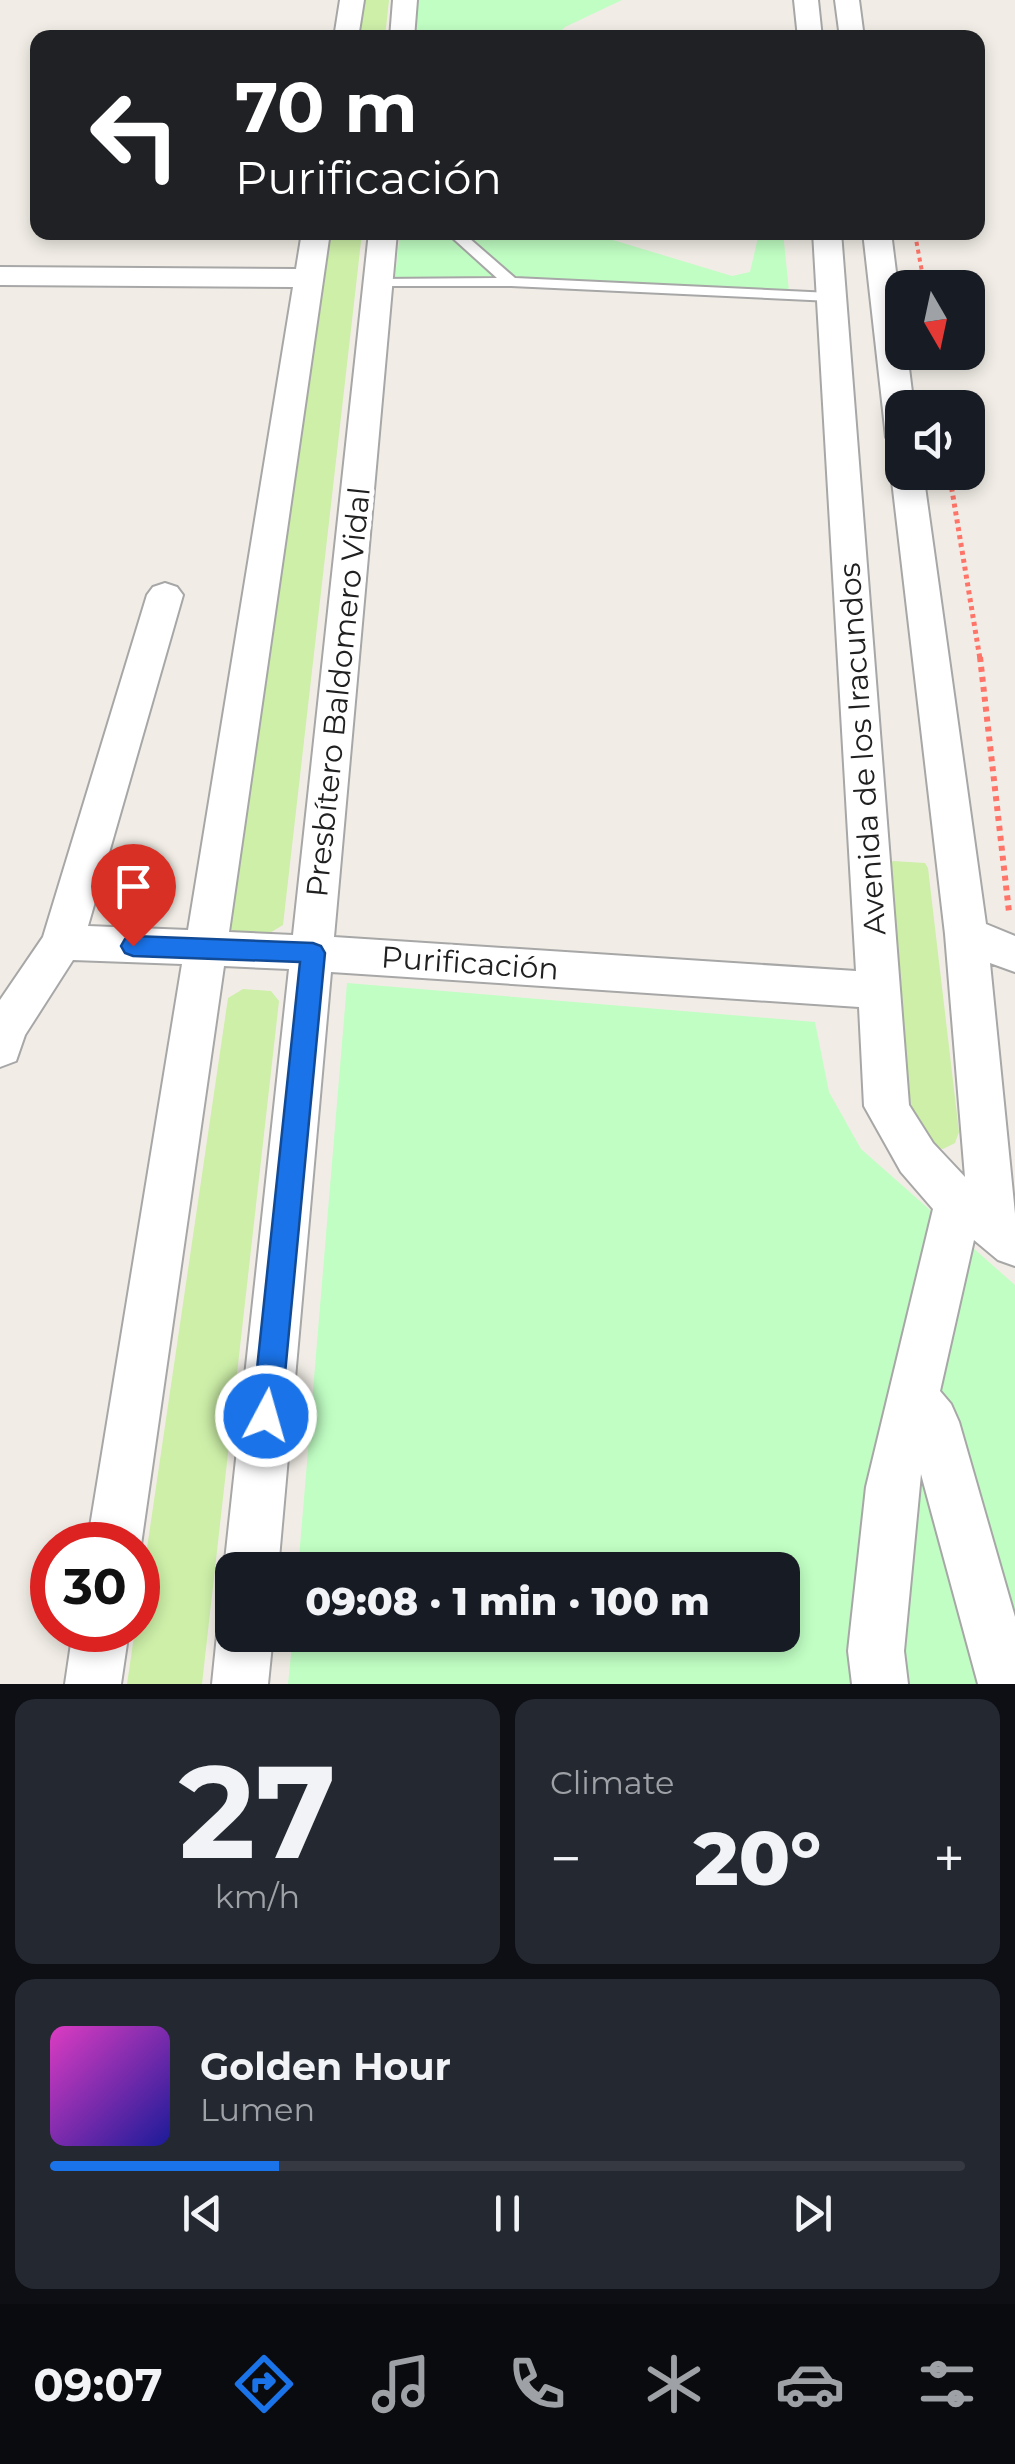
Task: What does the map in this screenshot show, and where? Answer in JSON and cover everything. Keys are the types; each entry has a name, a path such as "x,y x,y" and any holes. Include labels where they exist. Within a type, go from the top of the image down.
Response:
{"street":[{"path":"347,30 352,0"},
{"path":"403,30 406,0"},
{"path":"806,0 809,30"},
{"path":"847,0 851,30"},
{"path":"117,1522 315,240"},
{"name":"Presbítero Baldomero Vidal","path":"253,1552 382,240"},
{"name":"Avenida de los Iracundos","path":"828,240 888,1106 904,1140 926,1171 988,1222"},
{"path":"877,240 896,390"},
{"path":"0,276 308,278"},
{"path":"880,1684 876,1652 892,1488 914,1400 988,1222 966,934 909,490"},
{"path":"0,1048 4,1030 62,942 165,594"},
{"path":"966,934 1015,955"},
{"name":"Purificación","path":"62,942 313,953 878,990"},
{"path":"914,1400 933,1422 1006,1684"},
{"path":"93,1684 98,1652"},
{"path":"240,1684 243,1652"}],"lane":[{"path":"462,240 511,282"},
{"path":"378,283 511,282 832,297"}],"path":[{"path":"916,240 921,270"},
{"path":"953,490 973,599 1015,955"}],"green space":[{"path":"365,0 389,0 386,30 360,30"},
{"path":"418,0 622,0 562,30 416,30"},
{"path":"328,240 361,240 283,925 268,934 235,933 224,923"},
{"path":"399,240 613,240 732,276 750,272 757,240 784,240 789,291 395,278"},
{"path":"925,863 928,868 959,1132 955,1143 943,1149 932,1147 911,1110 890,864"},
{"path":"347,983 815,1022 829,1092 861,1149 1015,1285 1015,1684 288,1684 291,1652 800,1652 800,1552 300,1552"},
{"path":"243,989 271,991 279,1001 202,1684 127,1684 132,1652 160,1652 160,1522 151,1522 228,998"}],"route":[{"path":"133,946 313,953 266,1416"}]}
